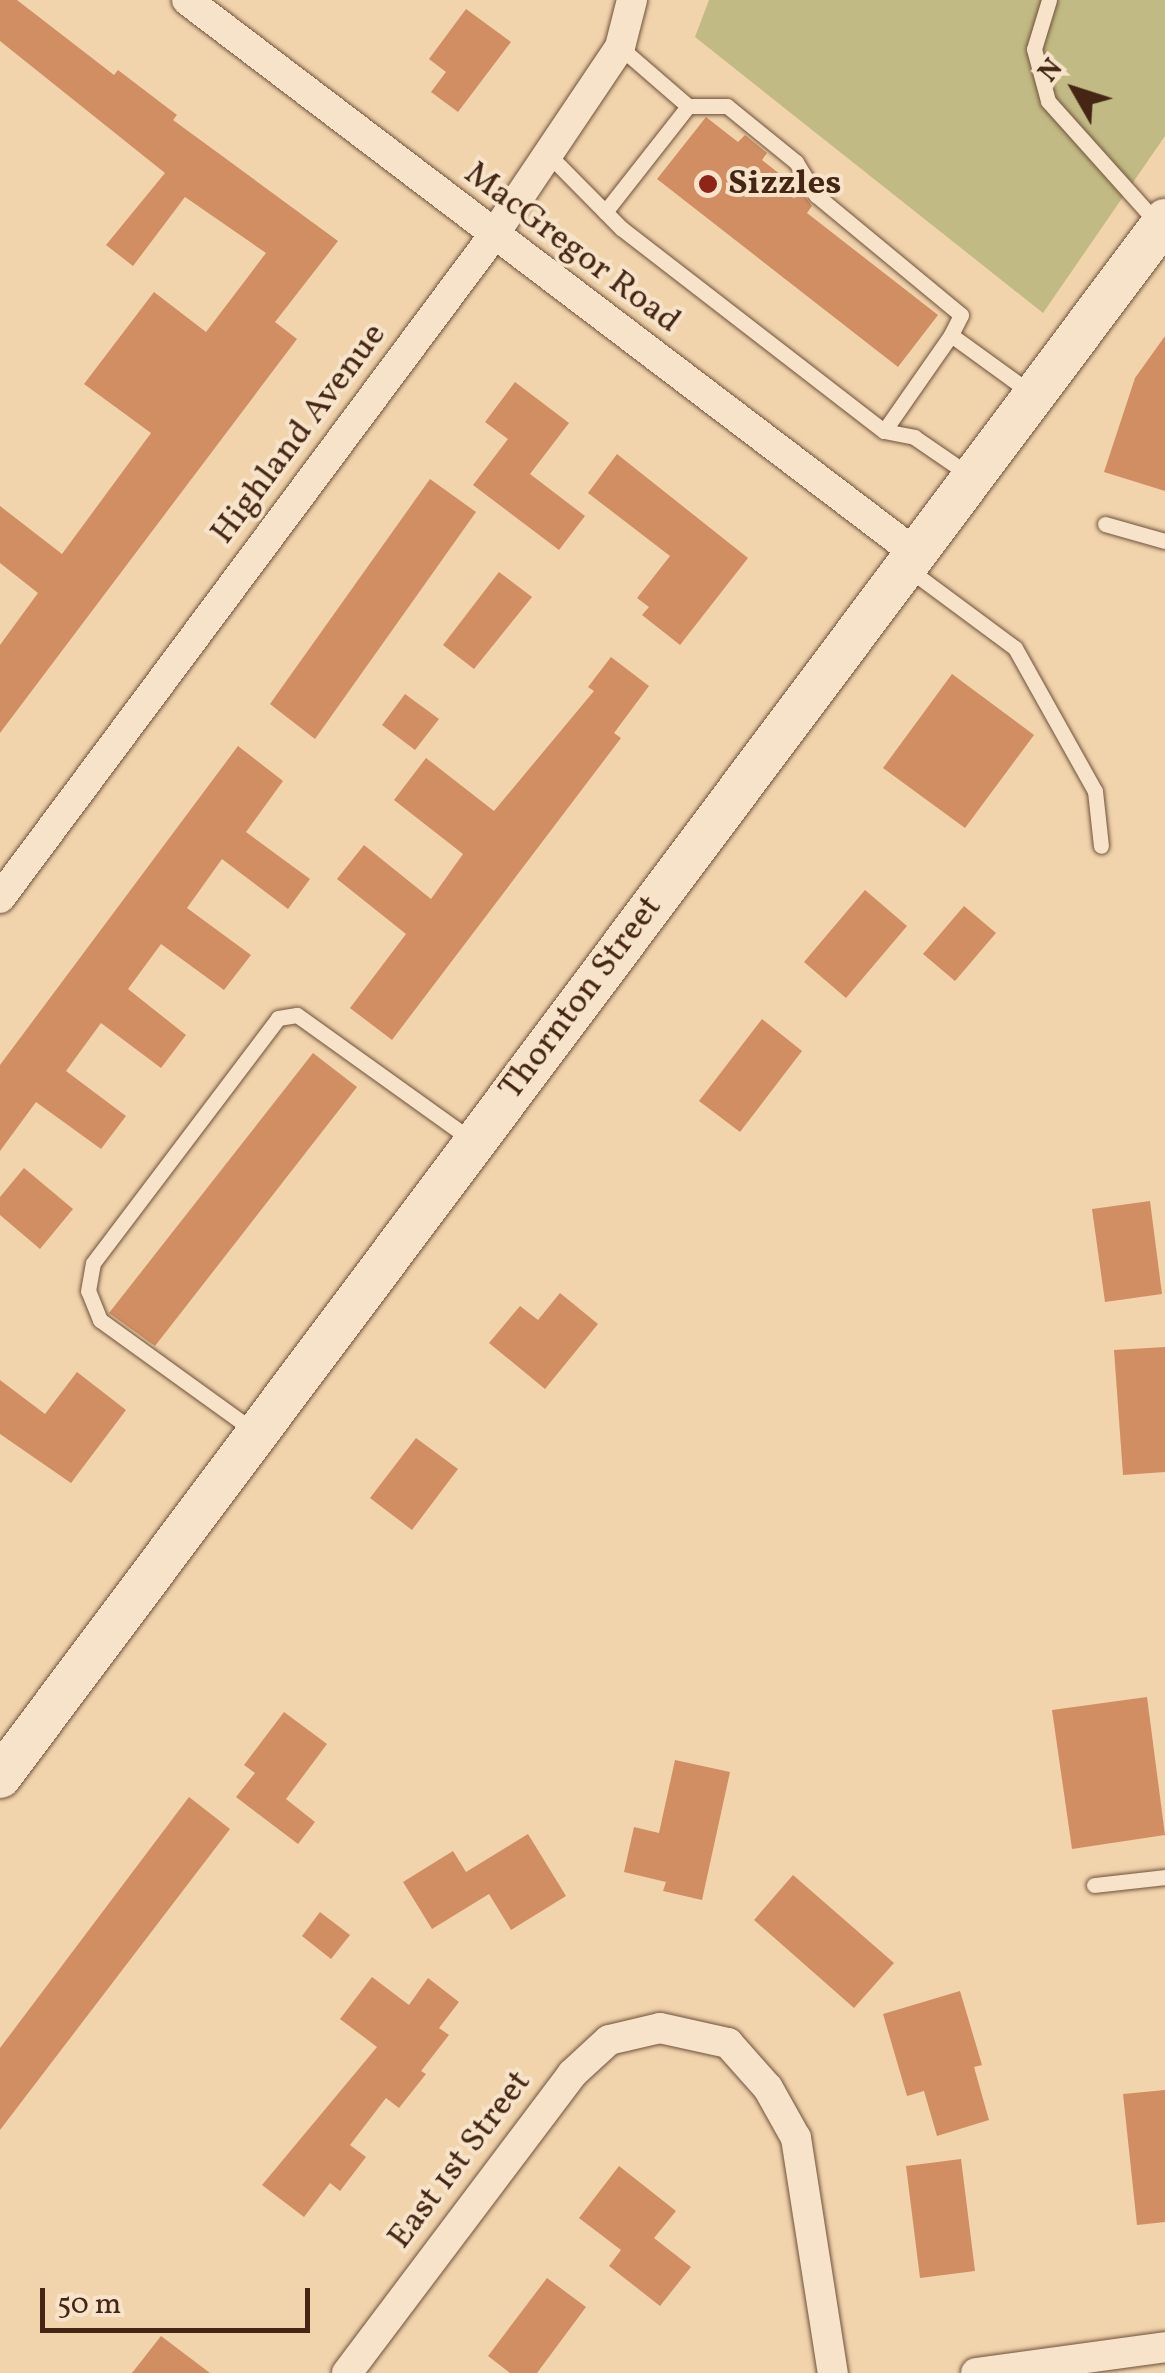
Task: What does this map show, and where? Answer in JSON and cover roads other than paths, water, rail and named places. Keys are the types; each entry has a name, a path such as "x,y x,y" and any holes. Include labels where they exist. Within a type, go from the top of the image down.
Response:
{"street":[{"name":"MacGregor Road","path":"187,0 909,559"},
{"name":"Highland Avenue","path":"0,898 493,236 620,46 632,0"},
{"name":"Thornton Street","path":"0,1777 1032,394 1164,225"},
{"name":"East 1st Street","path":"347,2373 572,2074 609,2040 660,2028 728,2042 768,2088 796,2138 833,2373"},
{"path":"976,2373 1165,2347"}],"lane":[{"path":"1049,0 1034,49 1048,101 1164,225"},
{"path":"620,46 688,106 727,106 796,162 816,194 961,316 884,431"},
{"path":"605,212 688,106"},
{"path":"548,154 605,212 884,431 914,437 971,476"},
{"path":"951,335 1032,394"},
{"path":"1105,524 1165,540"},
{"path":"909,559 1014,648 1096,791 1101,846"},
{"path":"257,1433 100,1320 88,1291 93,1263 278,1018 298,1014 474,1142"},
{"path":"1094,1885 1165,1877"}],"place":[{"name":"Sizzles","path":"708,184"}]}
